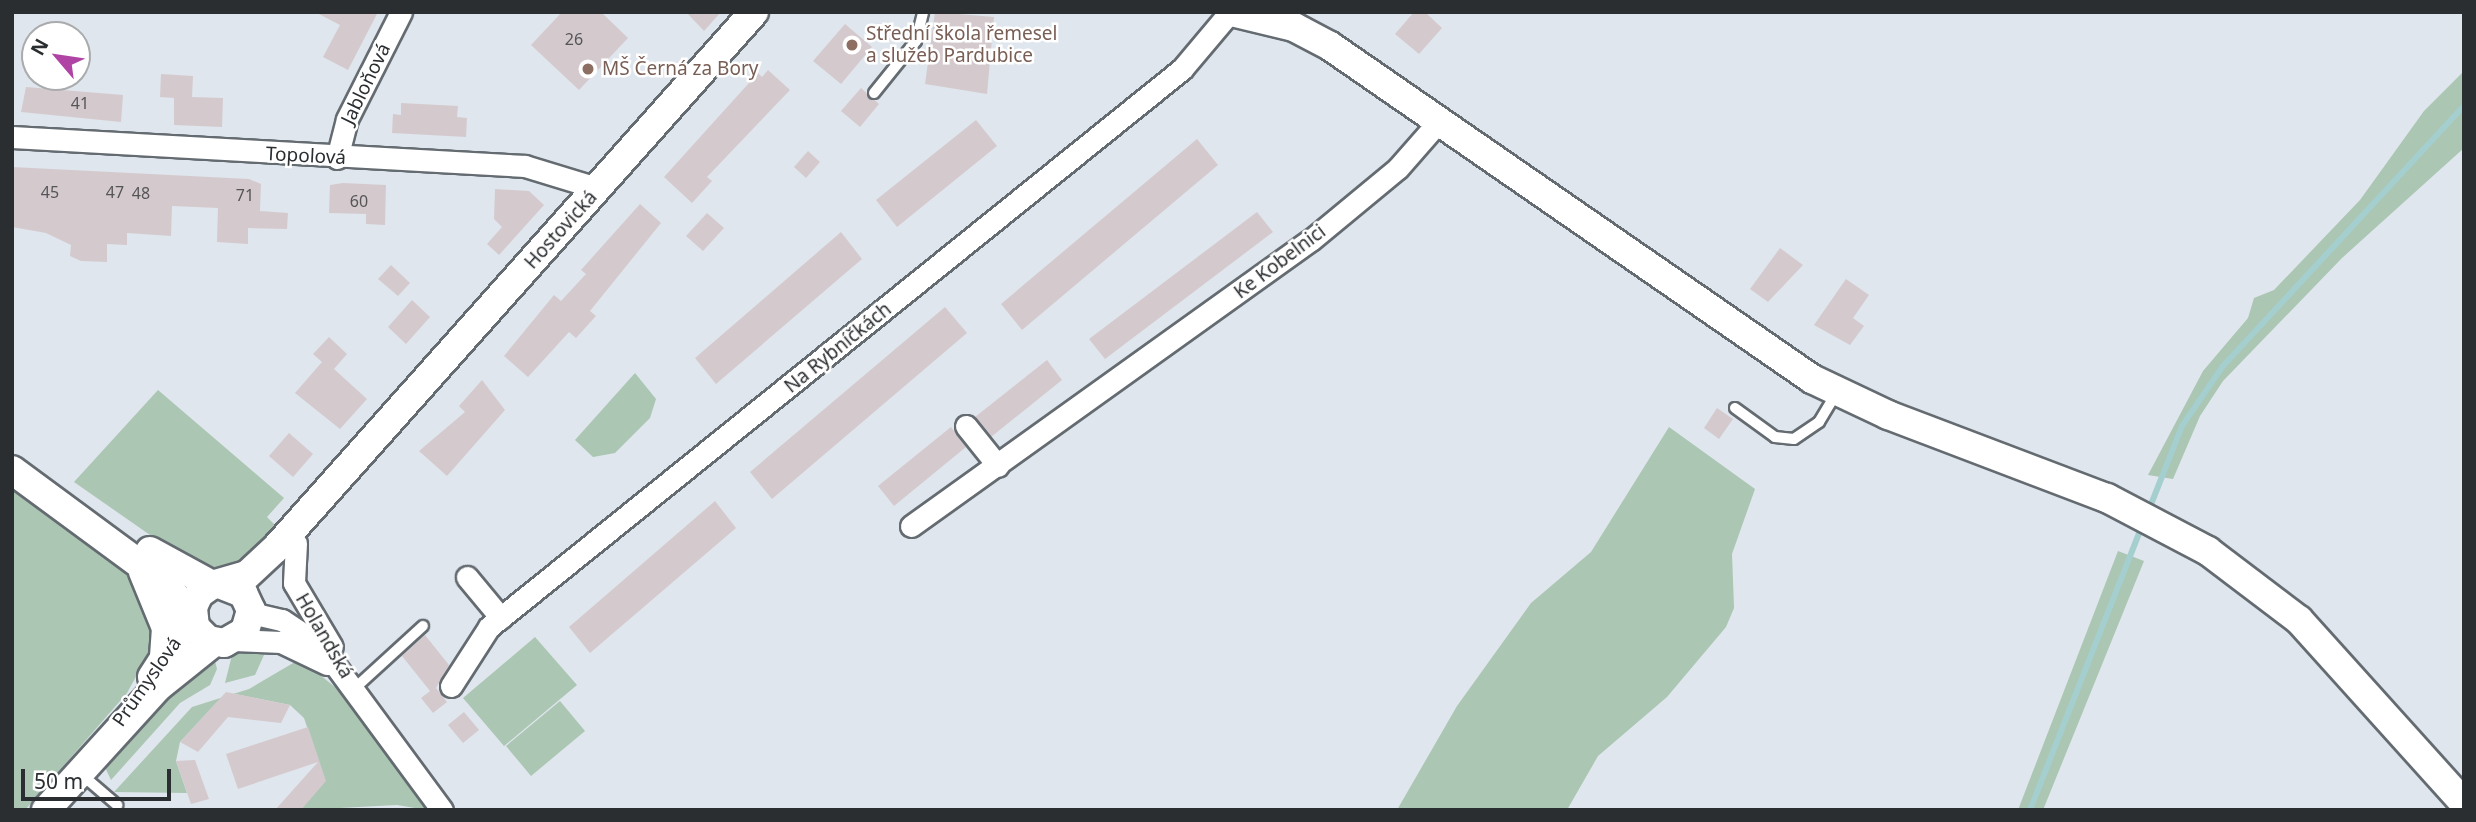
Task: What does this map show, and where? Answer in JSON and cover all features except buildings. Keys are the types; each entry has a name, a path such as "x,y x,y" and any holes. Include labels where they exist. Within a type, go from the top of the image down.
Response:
{"street":[{"name":"Jabloňová","path":"337,158 347,118 401,12"},
{"name":"Hostovická","path":"216,585 253,570 368,447 754,12"},
{"path":"1230,12 1309,34 1440,120 1783,361 1836,392 2133,510 2244,575 2299,620 2464,803"},
{"name":"Na Rybníčkách","path":"451,686 484,631 1182,69 1230,12"},
{"name":"Ke Kobelnici","path":"911,526 1311,240 1398,169 1440,120"},
{"name":"Topolová","path":"12,137 337,158 533,167 597,188"},
{"path":"966,426 998,466"},
{"name":"Hostovická","path":"224,641 251,611 296,543 368,447"},
{"path":"12,470 59,501 127,554 192,615 199,632 224,641"},
{"path":"59,501 216,585 243,593 251,611"},
{"name":"Holandská","path":"296,543 294,583 355,688"},
{"path":"127,554 159,602 167,636 163,663"},
{"path":"467,577 501,618"},
{"path":"192,615 195,600 216,585"},
{"name":"Holandská","path":"251,611 282,620 314,640 355,688 442,810"},
{"name":"Průmyslová","path":"100,749 163,663 192,615"},
{"name":"Holandská","path":"224,641 292,645 355,688"},
{"name":"Průmyslová","path":"46,810 173,672 224,641"}],"lane":[{"path":"874,93 916,41 923,12"},
{"path":"1735,408 1775,438 1794,439 1819,422 1836,392"},
{"path":"355,688 423,626"},
{"path":"79,772 117,806"}],"green space":[{"path":"2464,71 2464,148 2342,258 2223,381 2200,416 2173,479 2148,475 2203,371 2248,318 2254,298 2274,290 2360,200 2424,111"},
{"path":"635,373 656,399 650,418 615,453 593,457 575,440"},
{"path":"158,390 284,498 267,517 278,528 238,567 214,571 193,565 74,482"},
{"path":"1669,427 1755,489 1732,554 1734,608 1726,627 1667,697 1598,756 1567,810 1397,810 1457,706 1531,603 1591,552"},
{"path":"12,487 97,542 143,587 152,618 149,653 127,693 25,810 12,810"},
{"path":"2118,551 2144,561 2043,810 2018,810"},
{"path":"535,637 577,685 504,746 463,698"},
{"path":"268,646 255,675 225,683 233,651"},
{"path":"214,657 217,669 210,685 180,703 111,780 103,763 153,705"},
{"path":"300,659 345,695 427,810 397,805 301,810 322,771 304,718 290,705 235,694 218,701 180,742 176,761 187,793 114,792 192,707 249,689"},
{"path":"560,701 585,731 531,776 506,746"}],"waterway":[{"path":"2148,512 2182,426 2223,366 2464,106"},
{"path":"2030,810 2142,525"}],"place":[{"name":"Střední škola řemesel a služeb Pardubice","path":"852,45"},
{"name":"MŠ Černá za Bory","path":"588,69"}]}
